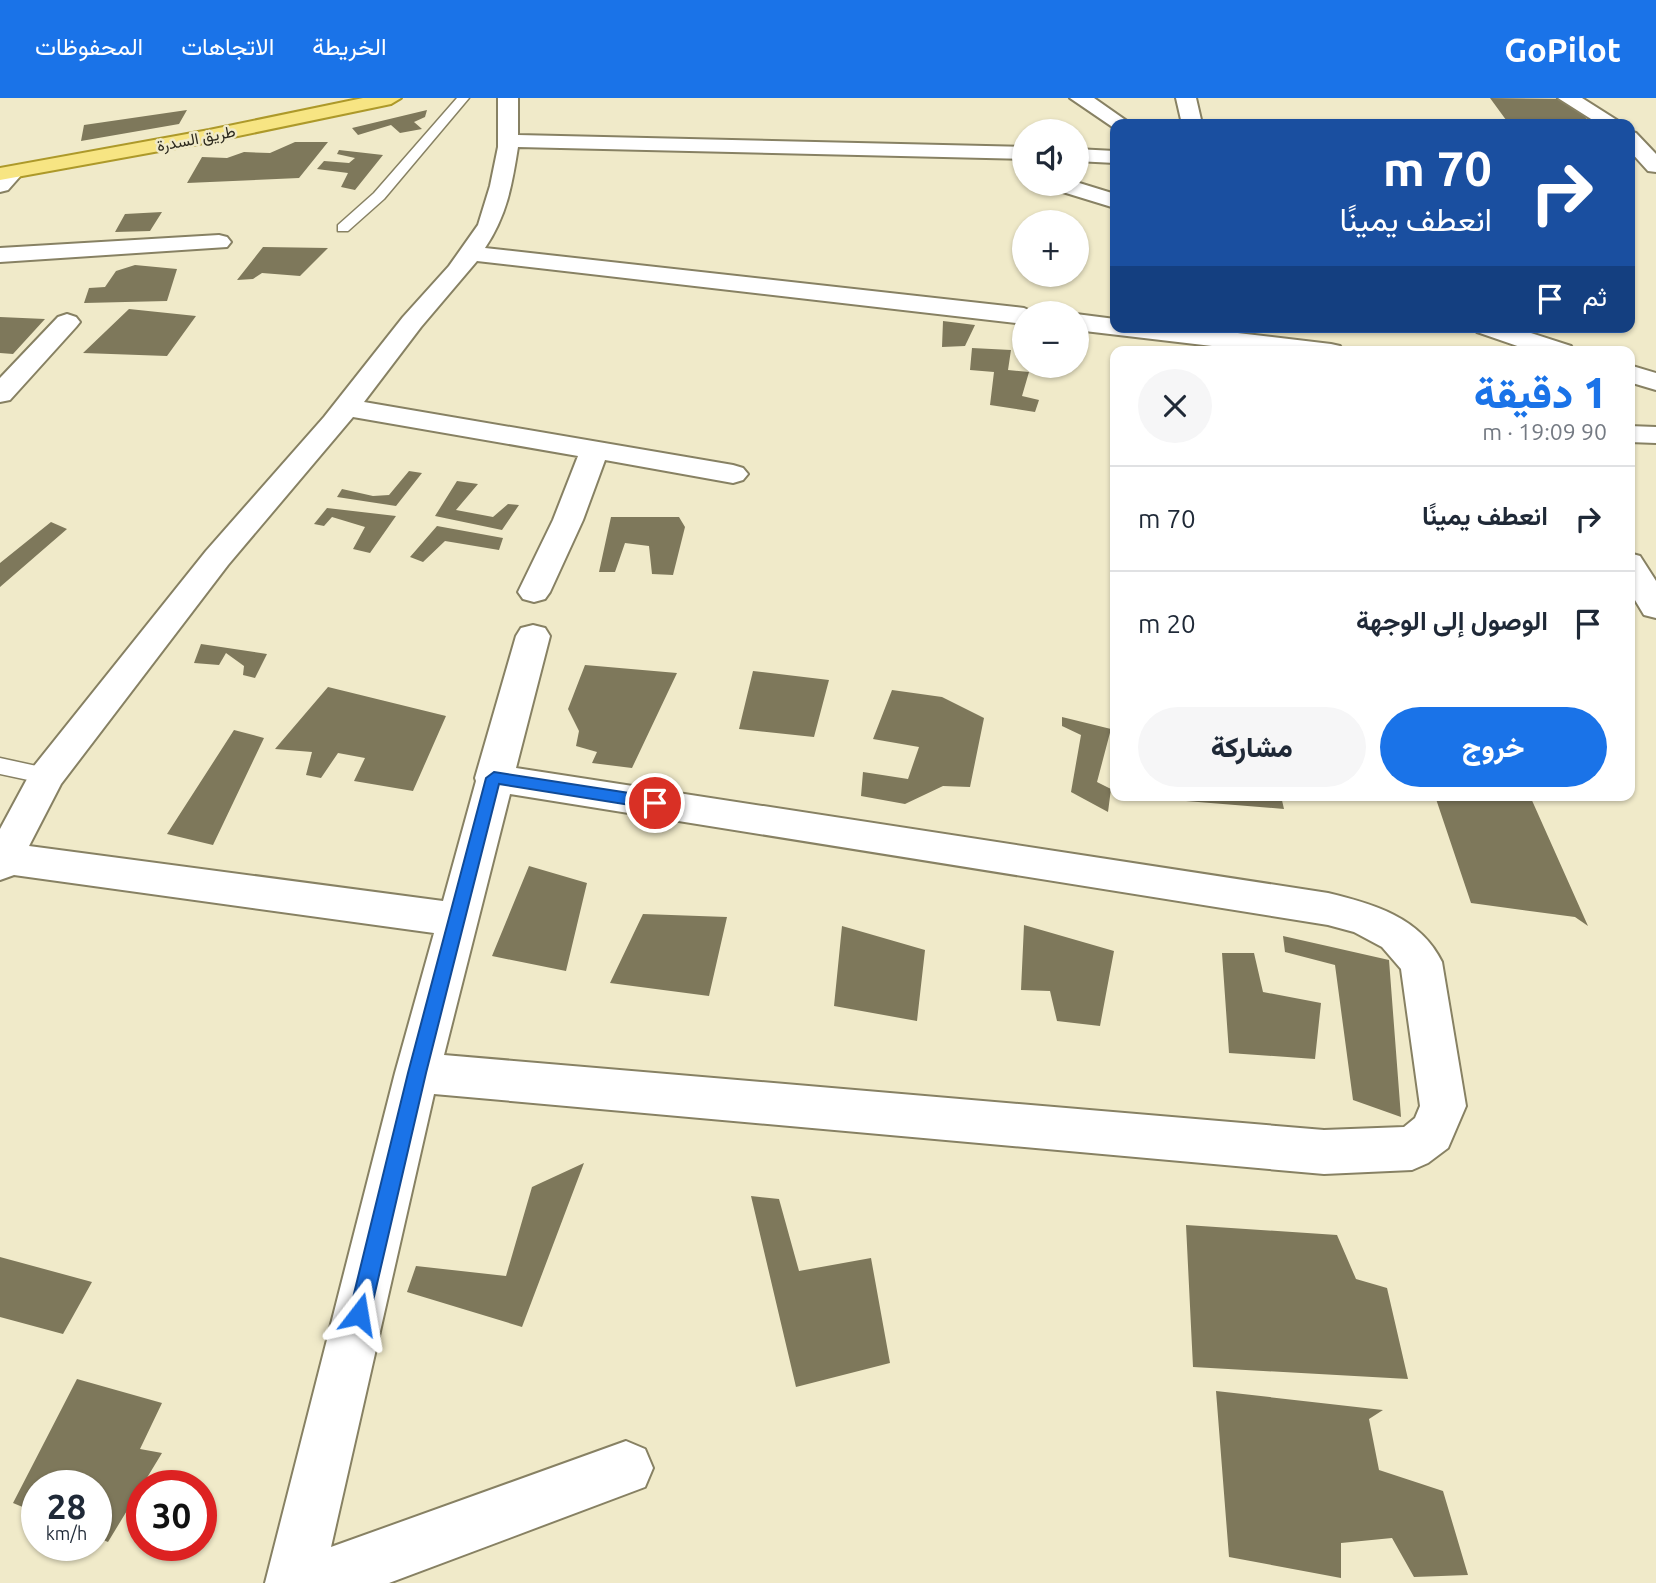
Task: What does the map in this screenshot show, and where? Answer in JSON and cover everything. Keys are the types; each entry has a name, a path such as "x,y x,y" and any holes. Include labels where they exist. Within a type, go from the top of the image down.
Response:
{"main road":[{"name":"طريق السدرة","path":"4,178 391,98"}],"street":[{"path":"457,920 2,861 47,776 217,558 346,407 470,253 489,225 501,186 508,141 508,98"},
{"path":"1080,98 1113,119"},
{"path":"1186,98 1191,119"},
{"path":"1568,98 1604,119"},
{"path":"508,141 1012,153"},
{"path":"1635,143 1656,166"},
{"path":"923,149 1012,168"},
{"path":"1089,156 1110,157"},
{"path":"1089,193 1110,199"},
{"path":"0,254 219,242"},
{"path":"470,253 1012,315"},
{"path":"0,394 67,322"},
{"path":"1089,324 1110,326"},
{"path":"1168,333 1281,346"},
{"path":"1504,333 1544,346"},
{"path":"1635,375 1656,382"},
{"path":"346,407 733,474"},
{"path":"1635,434 1656,435"},
{"path":"534,592 568,520 595,450"},
{"path":"1635,573 1656,607"},
{"path":"295,1583 417,1073 533,636"},
{"path":"417,1073 1324,1152 1412,1148 1433,1133 1443,1106 1421,961 1396,935 1364,918 1314,907 494,778"},
{"path":"312,1583 626,1468"}],"lane":[{"path":"343,228 379,196 463,98"},
{"path":"0,766 47,776"}],"building":[{"path":"1490,98 1570,99 1587,119 1505,119"},
{"path":"187,110 179,124 81,141 84,125"},
{"path":"427,110 425,117 414,122 422,129 400,133 391,125 358,135 352,128"},
{"path":"295,142 328,142 299,178 187,183 202,157 227,158 244,152 270,153"},
{"path":"339,150 383,155 355,190 341,187 348,173 317,169 324,161 349,163 355,158 337,154"},
{"path":"162,212 150,231 115,232 125,214"},
{"path":"263,247 328,248 300,276 262,273 253,279 237,280"},
{"path":"135,265 177,269 167,301 84,303 89,288 105,287 116,271"},
{"path":"129,309 196,316 167,356 83,353"},
{"path":"0,317 45,319 13,354 0,353"},
{"path":"943,321 975,325 965,346 942,347"},
{"path":"972,348 1011,350 1008,370 1012,370 1012,378 1027,378 1022,396 1039,400 1035,412 990,405 994,372 970,370"},
{"path":"409,471 422,473 396,506 337,497 342,489 373,496 389,495"},
{"path":"457,481 478,484 456,510 493,517 508,504 519,505 502,530 435,516"},
{"path":"327,508 396,516 370,553 353,549 365,527 332,517 324,526 314,524"},
{"path":"611,517 679,517 685,527 673,575 652,574 649,546 625,543 615,572 599,572"},
{"path":"51,522 67,529 0,587 0,563"},
{"path":"437,526 503,538 499,550 445,541 423,562 410,557"},
{"path":"201,644 267,654 255,678 243,675 244,666 226,653 219,665 194,663"},
{"path":"585,665 677,673 632,768 592,763 597,752 576,746 579,731 568,709"},
{"path":"753,671 829,680 814,737 739,729"},
{"path":"328,687 446,716 413,791 354,781 365,758 338,753 321,778 306,775 312,752 275,749"},
{"path":"892,690 942,697 984,718 970,787 943,786 905,804 861,796 863,772 908,779 919,747 873,739"},
{"path":"1062,717 1110,729 1097,782 1110,788 1108,812 1071,792 1081,735 1062,726"},
{"path":"234,730 264,738 213,845 167,834"},
{"path":"1186,801 1282,801 1284,809"},
{"path":"1437,801 1532,801 1588,926 1575,917 1471,903"},
{"path":"529,866 587,883 566,971 492,956"},
{"path":"643,914 727,917 709,996 610,983"},
{"path":"1024,925 1114,951 1100,1026 1057,1021 1050,991 1021,990"},
{"path":"842,926 925,950 917,1021 834,1006"},
{"path":"1283,936 1389,960 1401,1117 1353,1100 1335,965 1285,952"},
{"path":"1222,953 1254,953 1263,992 1321,1003 1315,1059 1229,1053"},
{"path":"584,1163 522,1327 407,1292 416,1266 506,1276 532,1187"},
{"path":"751,1196 779,1199 799,1271 871,1258 890,1363 796,1387"},
{"path":"1186,1225 1337,1235 1356,1279 1387,1288 1408,1379 1193,1367"},
{"path":"0,1257 92,1282 63,1334 0,1317"},
{"path":"77,1379 162,1403 140,1449 162,1453 152,1470 126,1470 126,1512 112,1535 112,1470 30,1470"},
{"path":"1216,1391 1383,1410 1369,1419 1379,1470 1443,1491 1468,1575 1414,1577 1392,1538 1341,1543 1341,1578 1229,1557"},
{"path":"21,1488 21,1506 13,1503"}],"route":[{"path":"359,1314 417,1073 494,778 655,803"}]}
